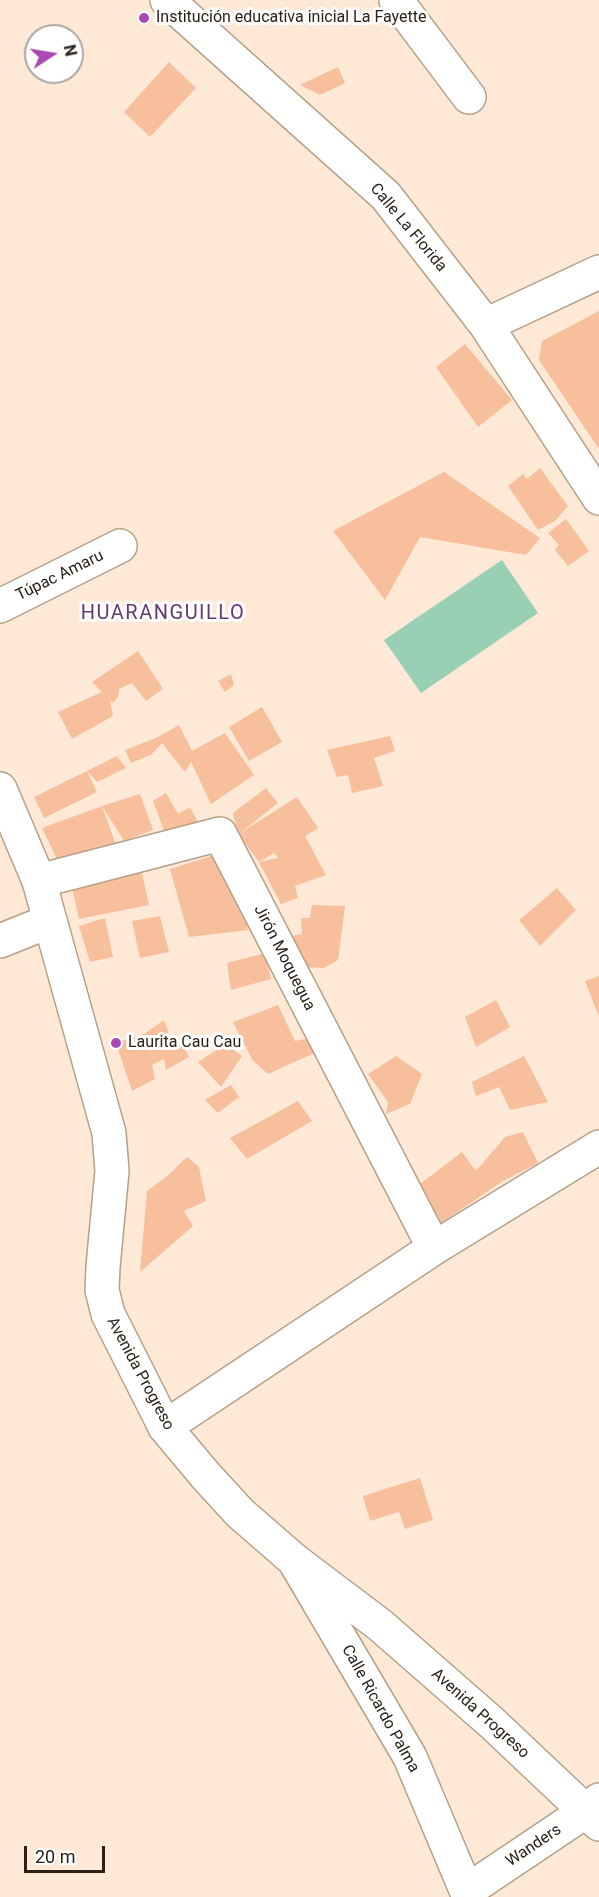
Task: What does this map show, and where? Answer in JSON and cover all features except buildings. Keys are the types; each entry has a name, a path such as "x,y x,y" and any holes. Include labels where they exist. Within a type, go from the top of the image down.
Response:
{"street":[{"name":"Calle La Florida","path":"168,0 386,196 486,325 599,498"},
{"path":"396,0 469,97"},
{"path":"486,325 599,273"},
{"name":"Túpac Amaru","path":"0,606 120,546"},
{"name":"Avenida Progreso","path":"0,789 39,881 109,1132 112,1171 102,1290 108,1314 165,1427 240,1513 294,1560 380,1625 595,1812"},
{"name":"Jirón Moquegua","path":"39,881 220,834 434,1248"},
{"path":"0,941 50,921"},
{"path":"165,1427 434,1248 599,1148"},
{"name":"Calle Ricardo Palma","path":"294,1560 410,1757 468,1894"},
{"name":"Wanders","path":"468,1894 595,1812"}],"green space":[{"path":"502,560 538,613 421,693 384,640"}],"place":[{"name":"Institución educativa inicial La Fayette","path":"144,18"},
{"name":"Laurita Cau Cau","path":"116,1043"}],"district":[{"name":"HUARANGUILLO","path":"163,614"}]}
